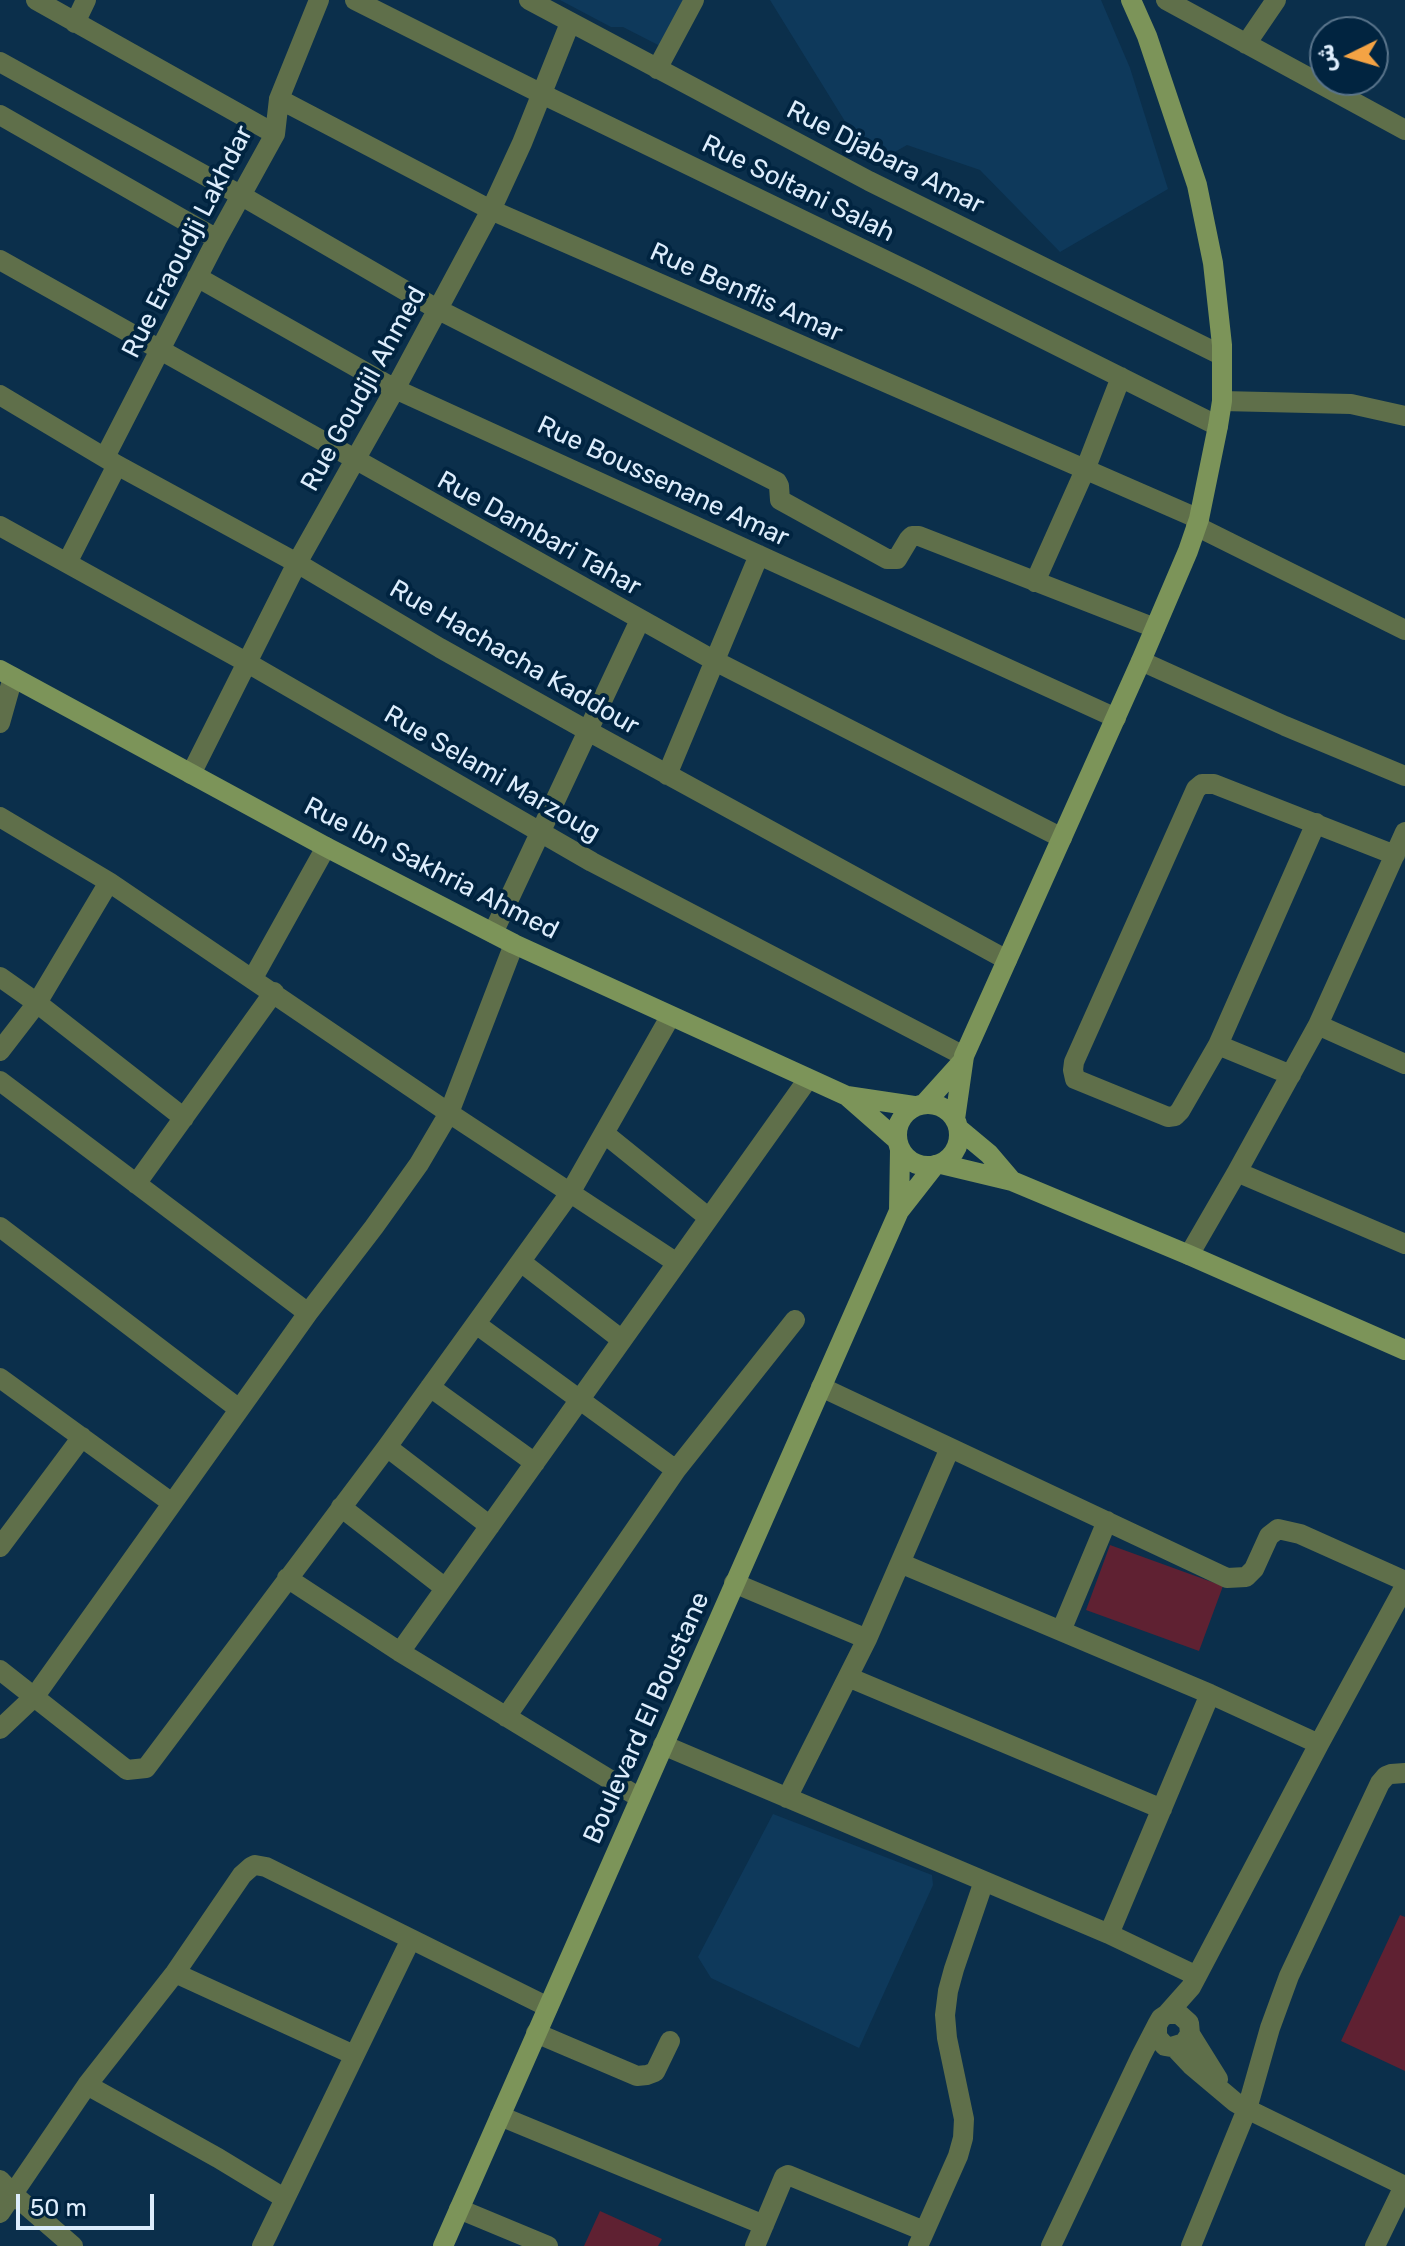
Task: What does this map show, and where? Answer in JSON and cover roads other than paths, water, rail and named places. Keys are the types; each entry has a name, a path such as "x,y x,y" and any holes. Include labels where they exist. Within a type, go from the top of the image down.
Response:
{"main road":[{"path":"899,1211 938,1164 955,1151 959,1141 957,1124 963,1059 1141,661 1198,522 1218,426 1222,401 1221,355 1213,263 1197,185 1147,36 1131,0"},
{"name":"Rue Ibn Sakhria Ahmed","path":"6,673 326,847 514,944 847,1096"},
{"path":"899,1211 897,1128 901,1118 920,1105 963,1059"},
{"path":"847,1096 920,1105 936,1104 946,1109 1012,1181"},
{"path":"847,1096 898,1145 907,1159 920,1166 938,1164 1012,1181 1405,1350"},
{"name":"Boulevard El Boustane","path":"443,2246 899,1211"}],"street":[{"path":"36,0 275,134"},
{"path":"75,23 86,0"},
{"name":"Rue Eraoudji Lakhdar","path":"67,563 160,351 275,134 279,99 319,0"},
{"name":"Rue Soltani Salah","path":"355,0 1218,426"},
{"name":"Rue Djabara Amar","path":"529,0 869,181 1221,355"},
{"path":"657,69 694,0"},
{"path":"1166,0 1405,130"},
{"path":"1246,44 1276,0"},
{"name":"Rue Goudjil Ahmed","path":"191,774 297,563 491,210 570,23"},
{"path":"0,62 242,196 437,309 773,480 779,486 780,500 887,559 897,559 909,539 919,536 1155,628"},
{"name":"Rue Benflis Amar","path":"279,99 491,210 1085,470 1198,522 1405,630"},
{"path":"0,115 217,239"},
{"name":"Rue Dambari Tahar","path":"0,260 715,661 1062,838"},
{"name":"Rue Boussenane Amar","path":"197,277 395,389 1116,718"},
{"path":"1035,582 1085,470 1121,377"},
{"name":"Rue Hachacha Kaddour","path":"0,395 111,461 297,563 440,648 1007,960"},
{"path":"1222,401 1351,404 1405,416"},
{"name":"Rue Selami Marzoug","path":"0,526 246,662 647,892 963,1059"},
{"path":"667,775 759,555"},
{"path":"493,933 640,620"},
{"path":"1141,661 1405,776"},
{"path":"0,723 6,673"},
{"path":"1316,823 1218,1045 1180,1111 1172,1117 1164,1117 1075,1079 1074,1062 1199,786 1214,784 1316,823 1395,855"},
{"path":"0,817 109,882 449,1113 677,1263"},
{"path":"1189,1255 1318,1025 1405,832"},
{"path":"253,978 326,847"},
{"path":"0,1051 37,1003 109,882"},
{"path":"0,1729 35,1696 308,1313 419,1164 449,1113 514,944"},
{"path":"0,977 184,1118"},
{"path":"136,1184 274,992"},
{"path":"0,1670 127,1770 146,1768 387,1447 570,1193 670,1017"},
{"path":"1318,1025 1405,1064"},
{"path":"1218,1045 1291,1075"},
{"path":"400,1652 808,1079"},
{"path":"0,1081 308,1313"},
{"path":"605,1134 709,1218"},
{"path":"1237,1172 1405,1244"},
{"path":"0,1227 239,1409"},
{"path":"521,1262 622,1340"},
{"path":"506,1717 676,1470 795,1320"},
{"path":"476,1324 676,1470"},
{"path":"0,1378 172,1503"},
{"path":"430,1387 535,1463"},
{"path":"821,1387 1227,1578 1246,1577 1254,1569 1269,1536 1278,1529 1300,1534 1405,1584 1194,1982 1181,2001 1162,2019 1141,2056 1051,2246"},
{"path":"0,1547 82,1437"},
{"path":"387,1447 490,1526"},
{"path":"787,1798 867,1639 950,1448"},
{"path":"341,1507 445,1588"},
{"path":"1061,1631 1107,1521"},
{"path":"900,1563 1210,1694 1319,1744"},
{"path":"287,1578 400,1652 640,1798"},
{"path":"734,1583 867,1639"},
{"path":"848,1677 1162,1809"},
{"path":"1109,1934 1210,1694"},
{"path":"663,1745 1109,1934 1194,1982"},
{"path":"1191,2246 1289,1976 1380,1783 1391,1774 1405,1773"},
{"path":"0,2213 6,2187 175,1973 242,1875 255,1865 266,1867 548,2007"},
{"path":"755,2246 784,2177 788,2175 921,2238 963,2138 964,2119 945,2015 954,1969 984,1881"},
{"path":"262,2246 411,1939"},
{"path":"175,1973 354,2055"},
{"path":"1181,2038 1194,1982"},
{"path":"1162,2019 1179,2014 1181,2038 1191,2065 1241,2106 1404,2186 1375,2246"},
{"path":"1162,2019 1157,2037 1165,2046 1181,2038"},
{"path":"536,2033 637,2076 655,2072 670,2041"},
{"path":"1141,2056 1181,2038"},
{"path":"87,2085 284,2198"},
{"path":"500,2116 764,2225"},
{"path":"6,2187 73,2246"},
{"path":"459,2209 548,2246"}]}
